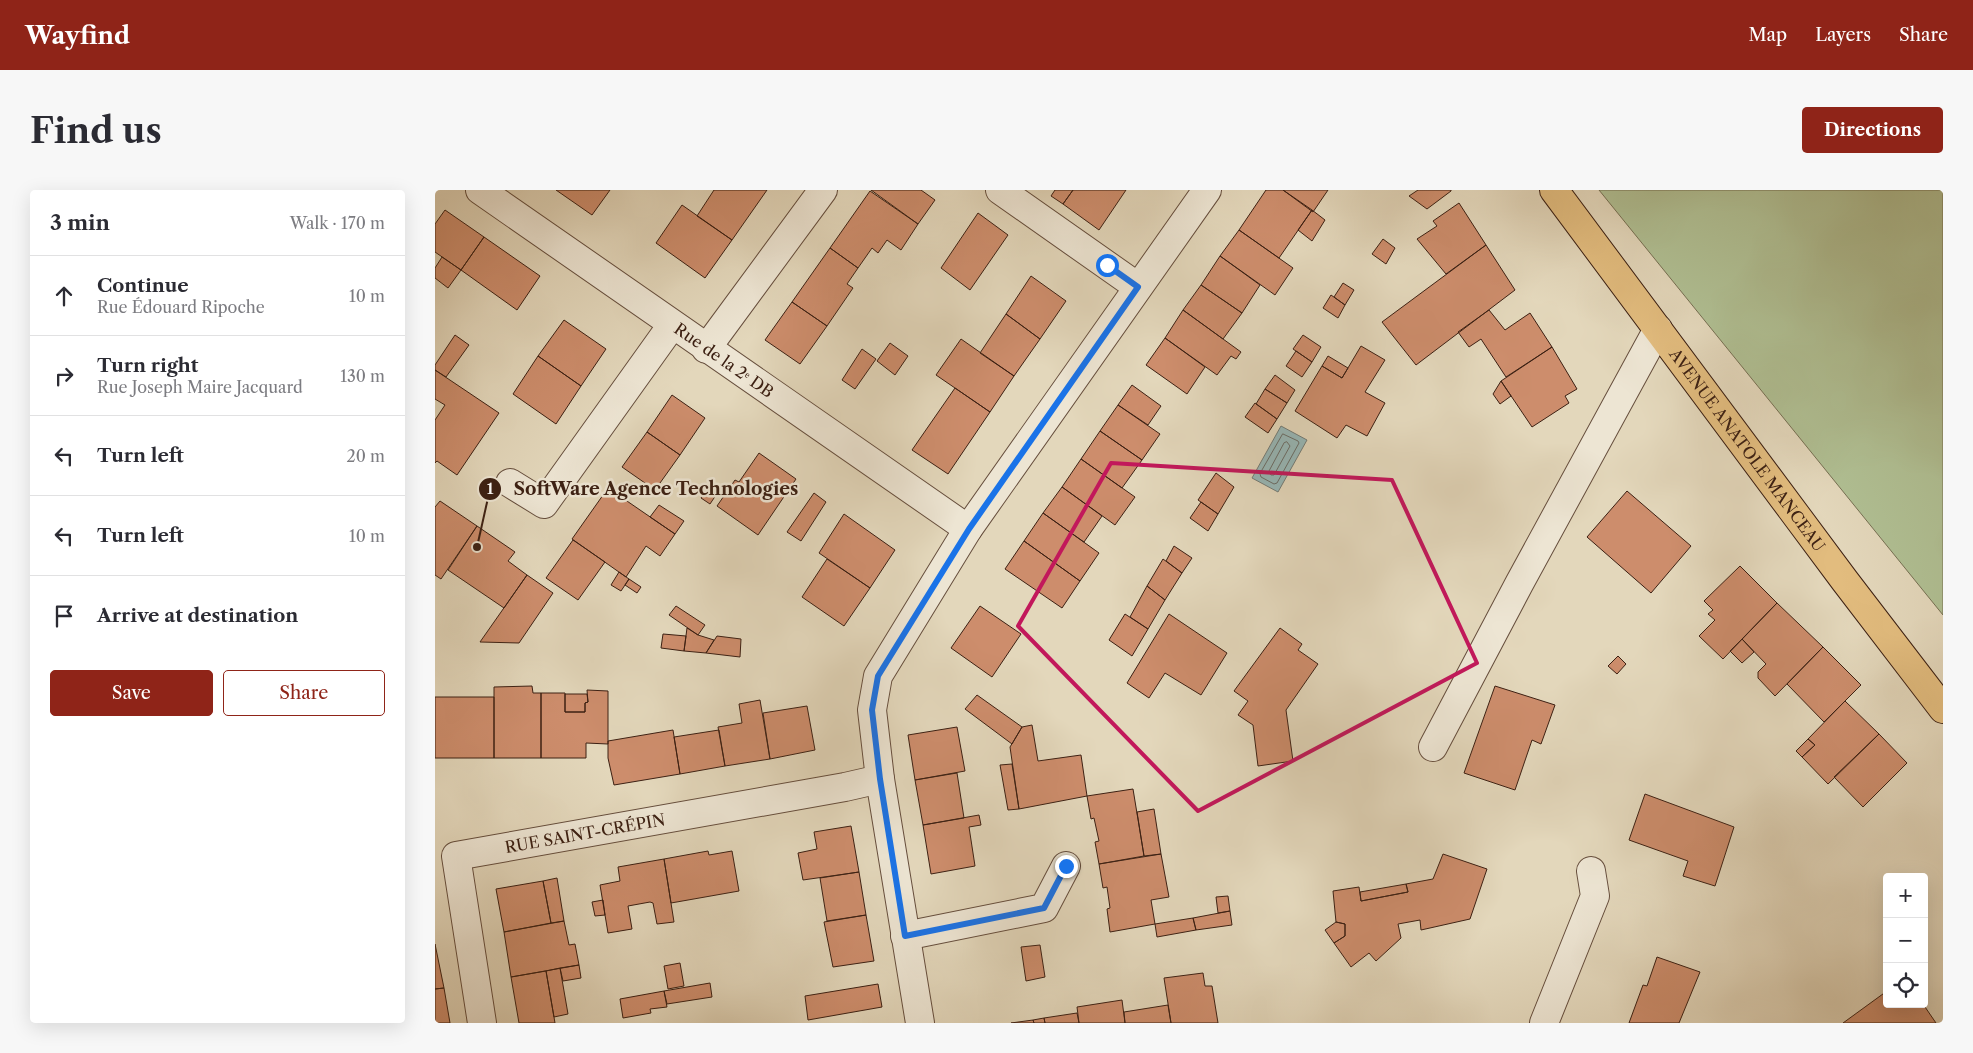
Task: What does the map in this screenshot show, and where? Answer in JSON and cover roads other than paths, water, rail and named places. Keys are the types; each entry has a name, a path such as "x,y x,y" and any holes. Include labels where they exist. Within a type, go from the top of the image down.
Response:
{"main road":[{"name":"AVENUE ANATOLE MANCEAU","path":"1554,190 1845,581 1943,708"}],"street":[{"name":"Rue de la 2ᵉ DB","path":"480,190 672,325 969,529"},
{"path":"707,349 823,190"},
{"path":"1000,190 1138,287"},
{"path":"920,1023 880,779 872,710 878,676 969,529 1207,190"},
{"path":"510,483 544,504 672,325"},
{"path":"1433,747 1523,576 1658,329"},
{"name":"RUE SAINT-CRÉPIN","path":"482,1023 456,856 845,787 880,779"},
{"path":"905,936 1044,908 1066,866"},
{"path":"1543,1023 1595,896 1591,871"}],"water":[{"path":"1281,426 1307,440 1278,492 1252,478"}],"place":[{"name":"SoftWare Agence Technologies","path":"477,547"}]}
